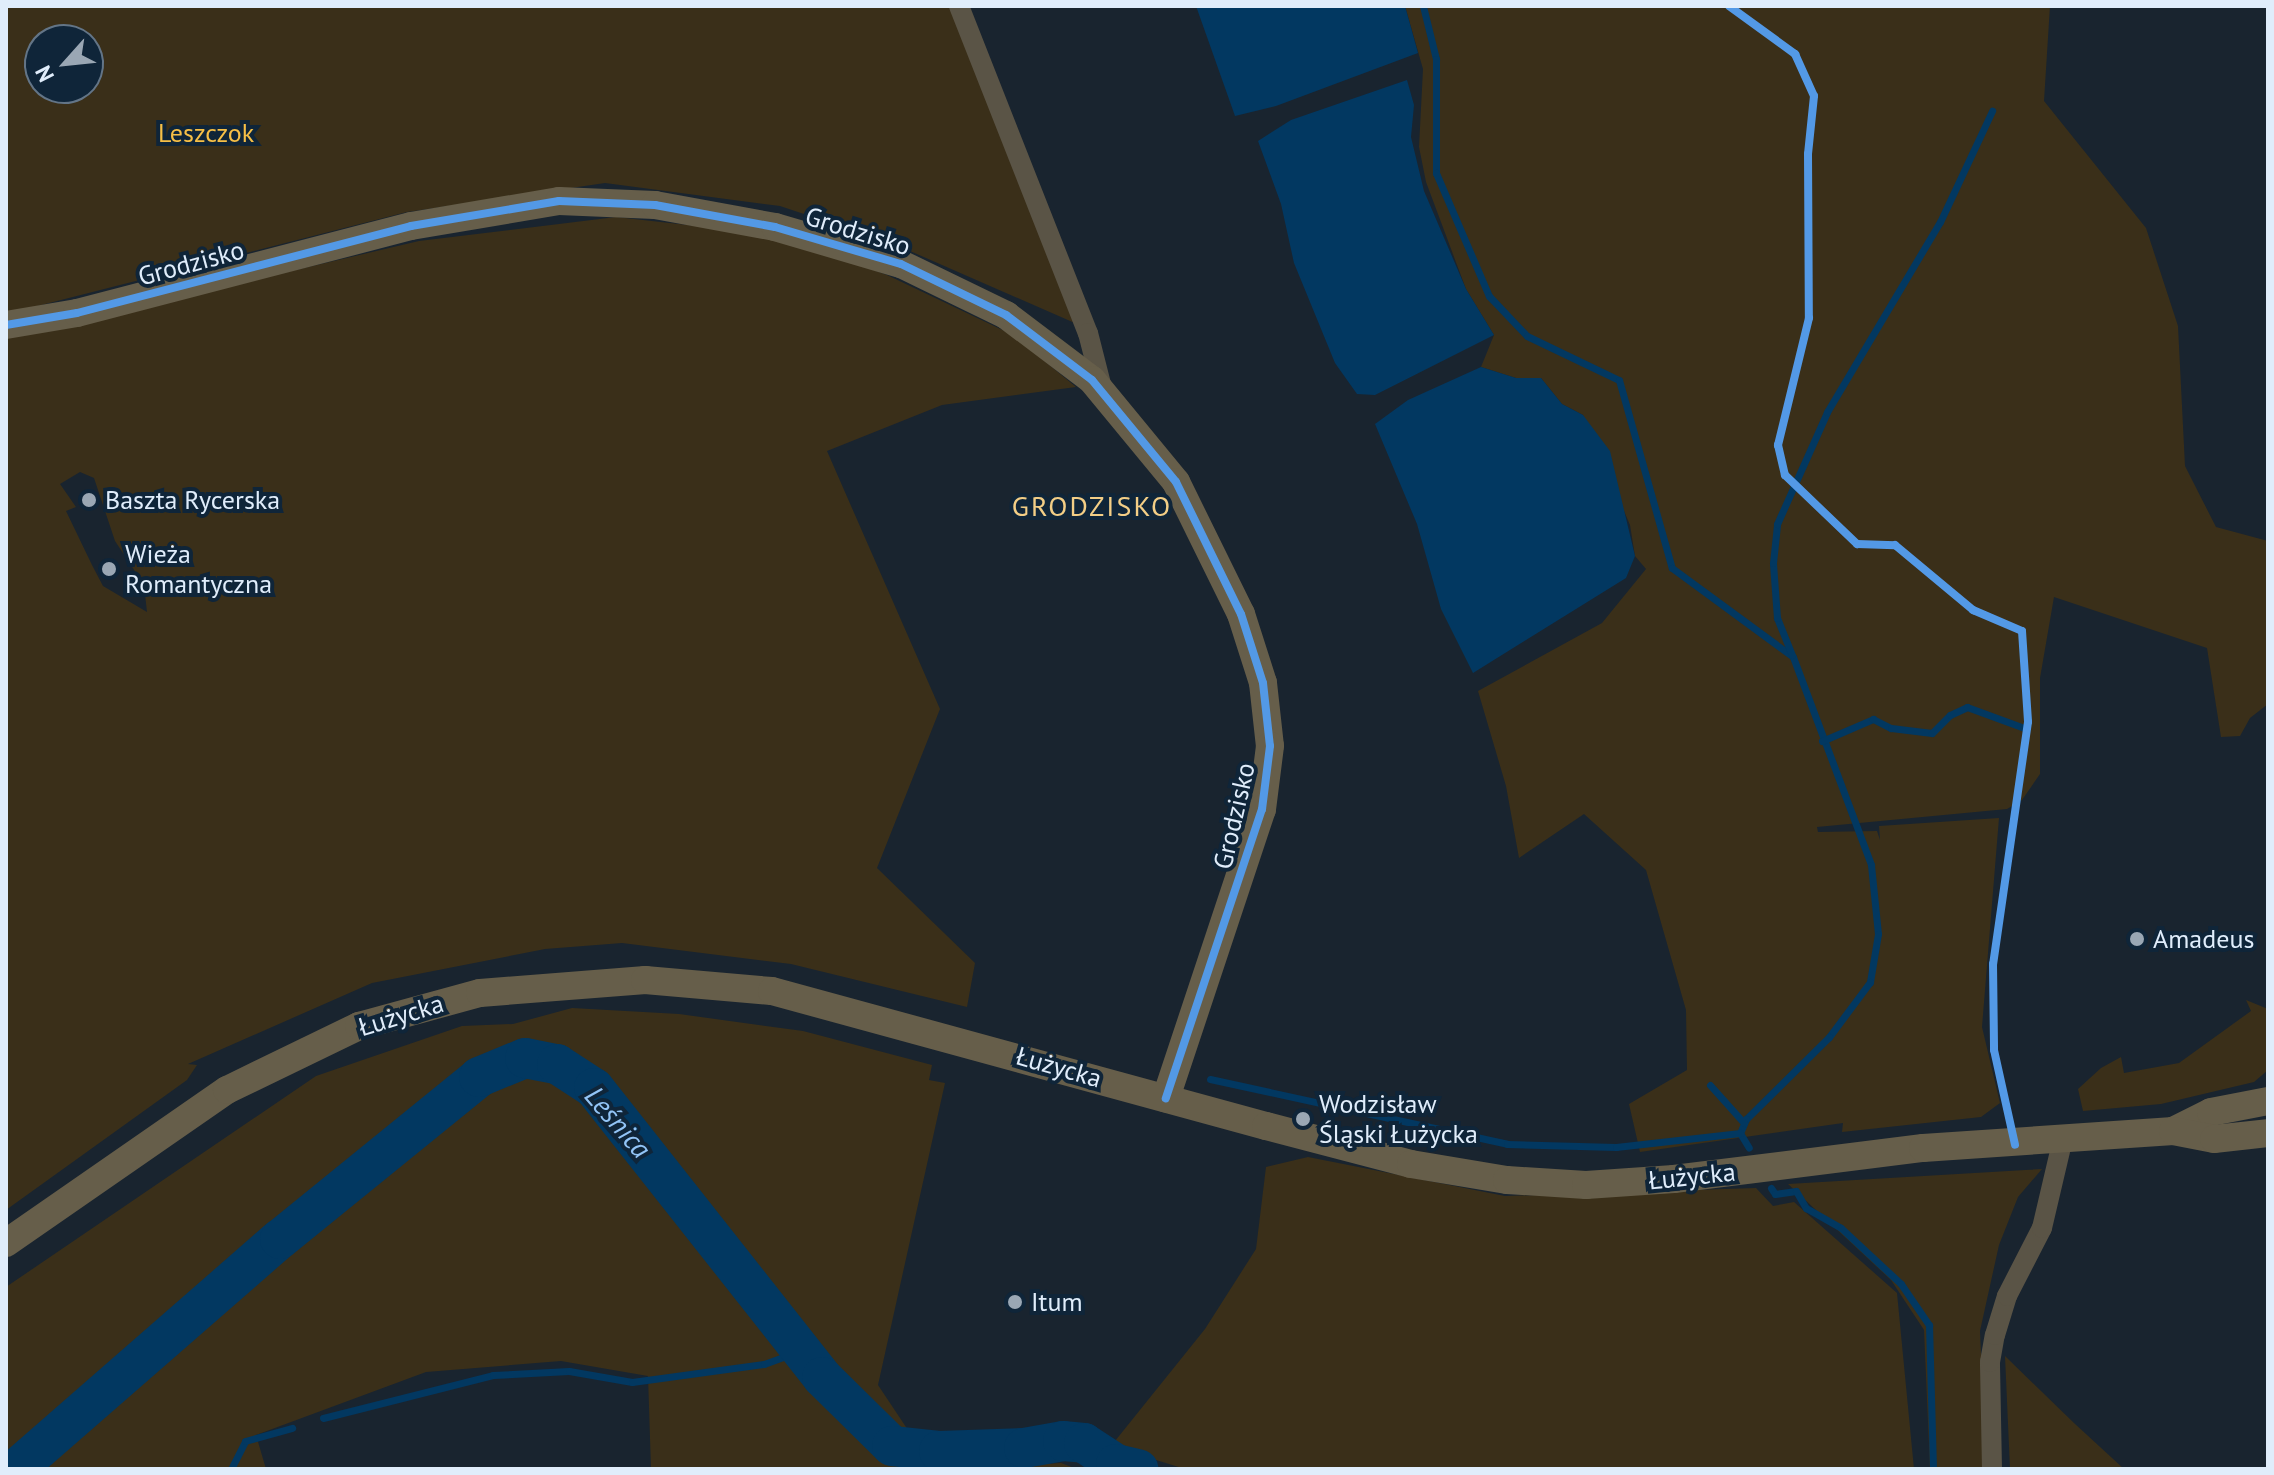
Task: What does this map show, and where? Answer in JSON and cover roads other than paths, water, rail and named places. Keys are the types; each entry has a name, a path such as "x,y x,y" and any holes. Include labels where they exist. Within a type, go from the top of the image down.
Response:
{"main road":[{"name":"Grodzisko","path":"6,325 77,313 470,212 610,201 703,211 760,224 934,276 1041,338 1103,392 1157,454 1189,505 1241,614 1268,713 1262,809 1166,1098"},
{"name":"Łużycka","path":"6,1243 156,1135 227,1090 313,1046 410,1008 540,986 645,980 772,991 1411,1164 1507,1180 1586,1185 1674,1179 1923,1148 2062,1143 2173,1131 2214,1139 2262,1139"},
{"name":"Łużycka","path":"2173,1131 2211,1112 2265,1099"}],"street":[{"name":"Grodzisko","path":"959,6 1088,333 1103,392"},
{"path":"1992,1469 1990,1362 1995,1335 2007,1296 2042,1228 2062,1143"}],"water":[{"path":"1196,6 1405,6 1418,53 1276,106 1235,116"},
{"path":"1407,80 1414,105 1411,137 1424,191 1466,289 1494,335 1375,395 1357,394 1335,363 1294,263 1281,204 1258,141 1291,120"},
{"path":"1481,367 1516,378 1541,378 1562,404 1583,415 1610,451 1635,556 1626,578 1473,673 1441,609 1417,524 1375,424 1408,400"}],"waterway":[{"path":"1423,6 1436,59 1436,173 1489,296 1527,336 1619,380 1672,568 1793,657 1871,865 1878,934 1870,982 1829,1037 1746,1119 1740,1133 1749,1148"},
{"path":"1792,655 1777,618 1773,563 1777,524 1827,412 1940,222 1992,111"},
{"path":"1822,741 1873,719 1891,728 1932,733 1950,715 1967,707 2024,728"},
{"name":"Leśnica","path":"16,1469 280,1239 479,1077 525,1058 557,1064 594,1088 822,1377 892,1446 939,1451 1024,1448 1063,1441 1084,1443 1116,1464 1138,1469"},
{"path":"1210,1079 1507,1144 1616,1147 1740,1133"},
{"path":"1710,1085 1744,1123"},
{"path":"1771,1188 1775,1194 1796,1191 1806,1208 1841,1228 1901,1284 1929,1325 1933,1469"},
{"path":"323,1418 493,1375 569,1371 632,1382 764,1364 802,1350"},
{"path":"231,1469 245,1441 292,1428"}],"place":[{"name":"Baszta Rycerska","path":"89,500"},
{"name":"Wieża Romantyczna","path":"109,569"},
{"name":"Amadeus","path":"2137,939"},
{"name":"Wodzisław Śląski Łużycka","path":"1303,1119"},
{"name":"Itum","path":"1015,1302"}],"district":[{"name":"GRODZISKO","path":"1092,506"}],"park label":[{"name":"Leszczok","path":"206,133"}]}
